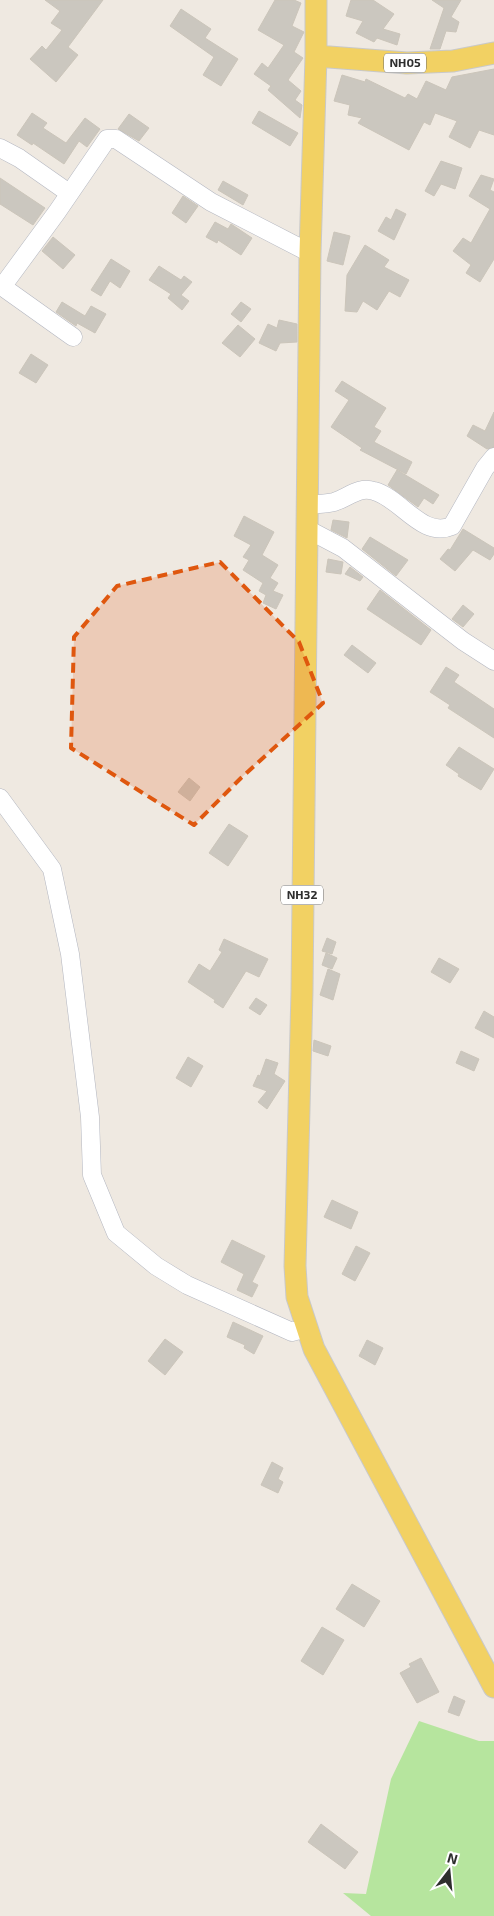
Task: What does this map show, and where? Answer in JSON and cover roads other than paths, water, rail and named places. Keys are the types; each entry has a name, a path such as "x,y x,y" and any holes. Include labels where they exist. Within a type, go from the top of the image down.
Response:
{"main road":[{"path":"316,0 316,56"},
{"name":"NH05","path":"316,56 407,63 453,61 494,53"},
{"name":"NH32","path":"316,56 310,253 302,991 295,1266 297,1297 314,1349 494,1687"}],"street":[{"path":"73,337 1,286 107,139 116,139 211,202 310,253"},
{"path":"0,148 19,158 69,194"},
{"path":"307,505 334,502 358,490 374,490 393,500 428,527 442,530 452,526 485,468 494,457"},
{"path":"307,529 343,548 463,641 494,661"},
{"path":"0,798 52,869 70,954 90,1117 92,1175 116,1233 156,1266 187,1285 292,1332 307,1328"}]}
